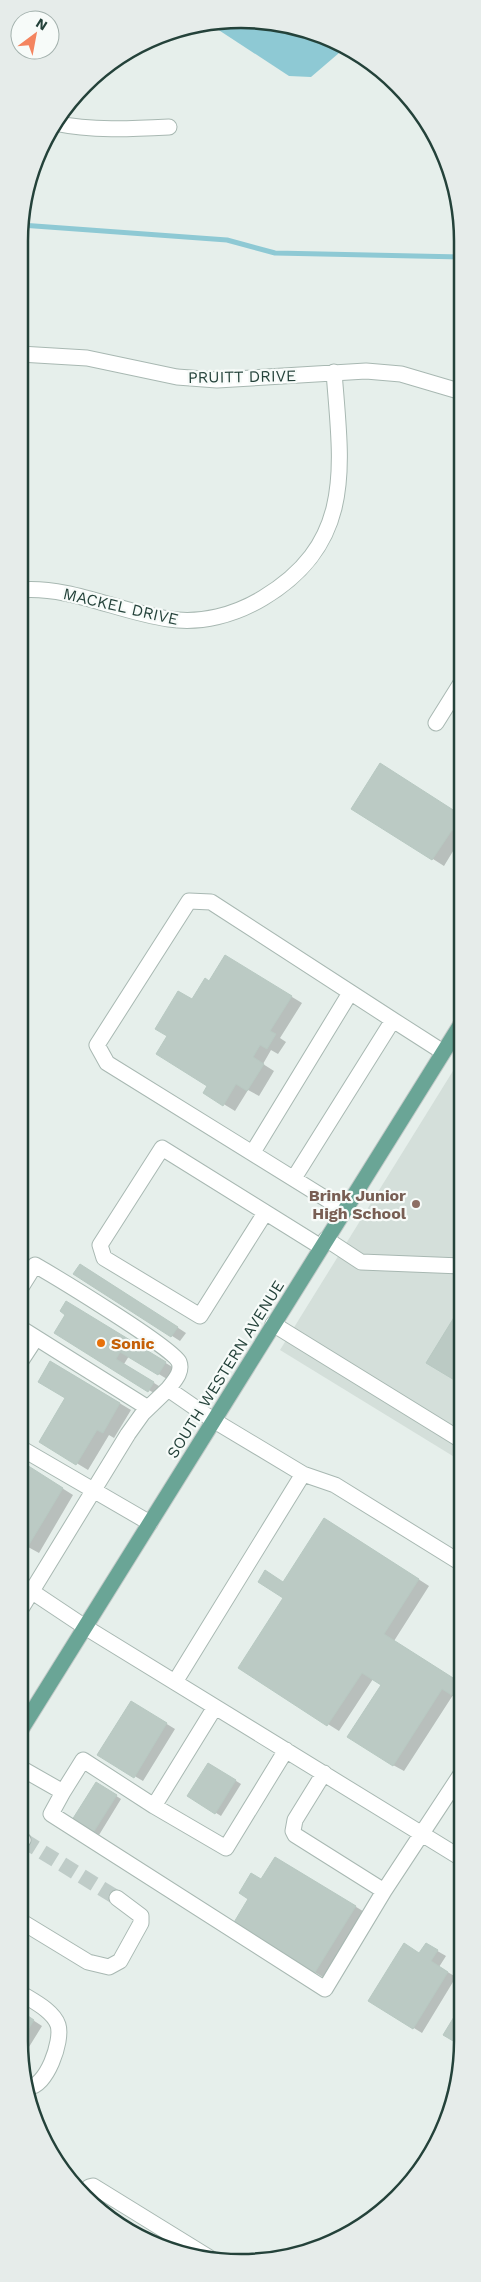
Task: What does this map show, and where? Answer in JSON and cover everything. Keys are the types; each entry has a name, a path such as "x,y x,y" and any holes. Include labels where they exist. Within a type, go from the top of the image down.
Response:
{"main road":[{"name":"SOUTH WESTERN AVENUE","path":"28,1713 85,1627 454,1036"}],"street":[{"path":"61,125 72,127 123,129 169,127"},
{"name":"PRUITT DRIVE","path":"28,354 87,358 177,377 217,380 366,371 401,374 454,390"},
{"name":"MACKEL DRIVE","path":"28,589 70,593 148,615 186,621 224,615 248,607 268,596 304,566 326,532 333,514 338,496 340,444 334,372"},
{"path":"436,723 454,693"},
{"path":"344,1210 107,1063 97,1045 189,901 211,902 444,1052"},
{"path":"253,1152 350,993"},
{"path":"294,1178 393,1020"},
{"path":"265,1213 200,1316 104,1258 100,1244 162,1148 265,1213 361,1262 454,1266"},
{"path":"28,1276 35,1265 154,1342 176,1357 180,1363 178,1376 168,1389 148,1408 128,1434 92,1490 28,1598"},
{"path":"273,1324 454,1436"},
{"path":"28,1332 148,1408"},
{"path":"28,1351 36,1338"},
{"path":"168,1389 213,1420 303,1474 335,1485 454,1560"},
{"path":"28,1452 150,1523"},
{"path":"175,1682 303,1474"},
{"path":"28,1589 85,1627 454,1854"},
{"path":"154,1806 215,1707"},
{"path":"286,1750 226,1848 154,1806 83,1760 51,1814 325,1989 384,1891 454,1784"},
{"path":"28,1772 63,1792"},
{"path":"324,1773 295,1820 293,1831 384,1891"},
{"path":"28,1925 88,1962 109,1967 120,1961 142,1923 141,1916 117,1898"},
{"path":"28,1998 47,2011 58,2025 58,2039 54,2057 39,2083 33,2087"},
{"path":"88,2190 91,2185 196,2249"}],"shaded area":[{"name":"Brink Junior High School","path":"454,1069 454,1457 280,1350"}],"water":[{"path":"217,29 268,29 309,39 340,52 311,77 289,76"}],"building":[{"path":"380,763 454,811 454,832 452,830 432,860 351,809"},
{"path":"225,955 292,996 270,1031 276,1034 267,1049 260,1045 253,1057 264,1064 247,1091 236,1084 223,1106 203,1093 207,1086 156,1054 167,1036 155,1029 178,991 192,999 205,978 209,981"},
{"name":"Sonic","path":"80,1264 178,1327 171,1337 73,1274"},
{"name":"Sonic","path":"66,1301 166,1362 158,1375 120,1352 116,1359 154,1382 148,1392 54,1333 65,1315 60,1311"},
{"path":"454,1317 454,1380 426,1363"},
{"path":"50,1361 120,1403 103,1433 97,1430 76,1465 39,1442 65,1398 38,1382"},
{"path":"28,1466 63,1488 28,1546"},
{"path":"324,1518 419,1579 384,1634 454,1679 454,1697 442,1689 393,1766 347,1737 381,1685 362,1673 327,1726 238,1668 283,1598 258,1582 265,1570 283,1582"},
{"path":"131,1701 167,1723 134,1778 97,1755"},
{"path":"208,1763 236,1780 215,1814 187,1796"},
{"path":"96,1782 117,1795 93,1833 72,1820"},
{"path":"275,1857 356,1906 314,1974 233,1924 248,1899 239,1893 251,1873 261,1879"},
{"path":"404,1943 419,1953 426,1943 438,1950 431,1961 448,1972 413,2029 368,2001"},
{"path":"28,2016 34,2020 28,2030"},
{"path":"454,2017 454,2041 443,2035"}],"waterway":[{"path":"28,226 227,240 275,253 454,257"}],"tunnel":[{"path":"28,1843 117,1898"}],"place":[{"name":"Brink Junior High School","path":"416,1204"},
{"name":"Sonic","path":"101,1343"}]}
